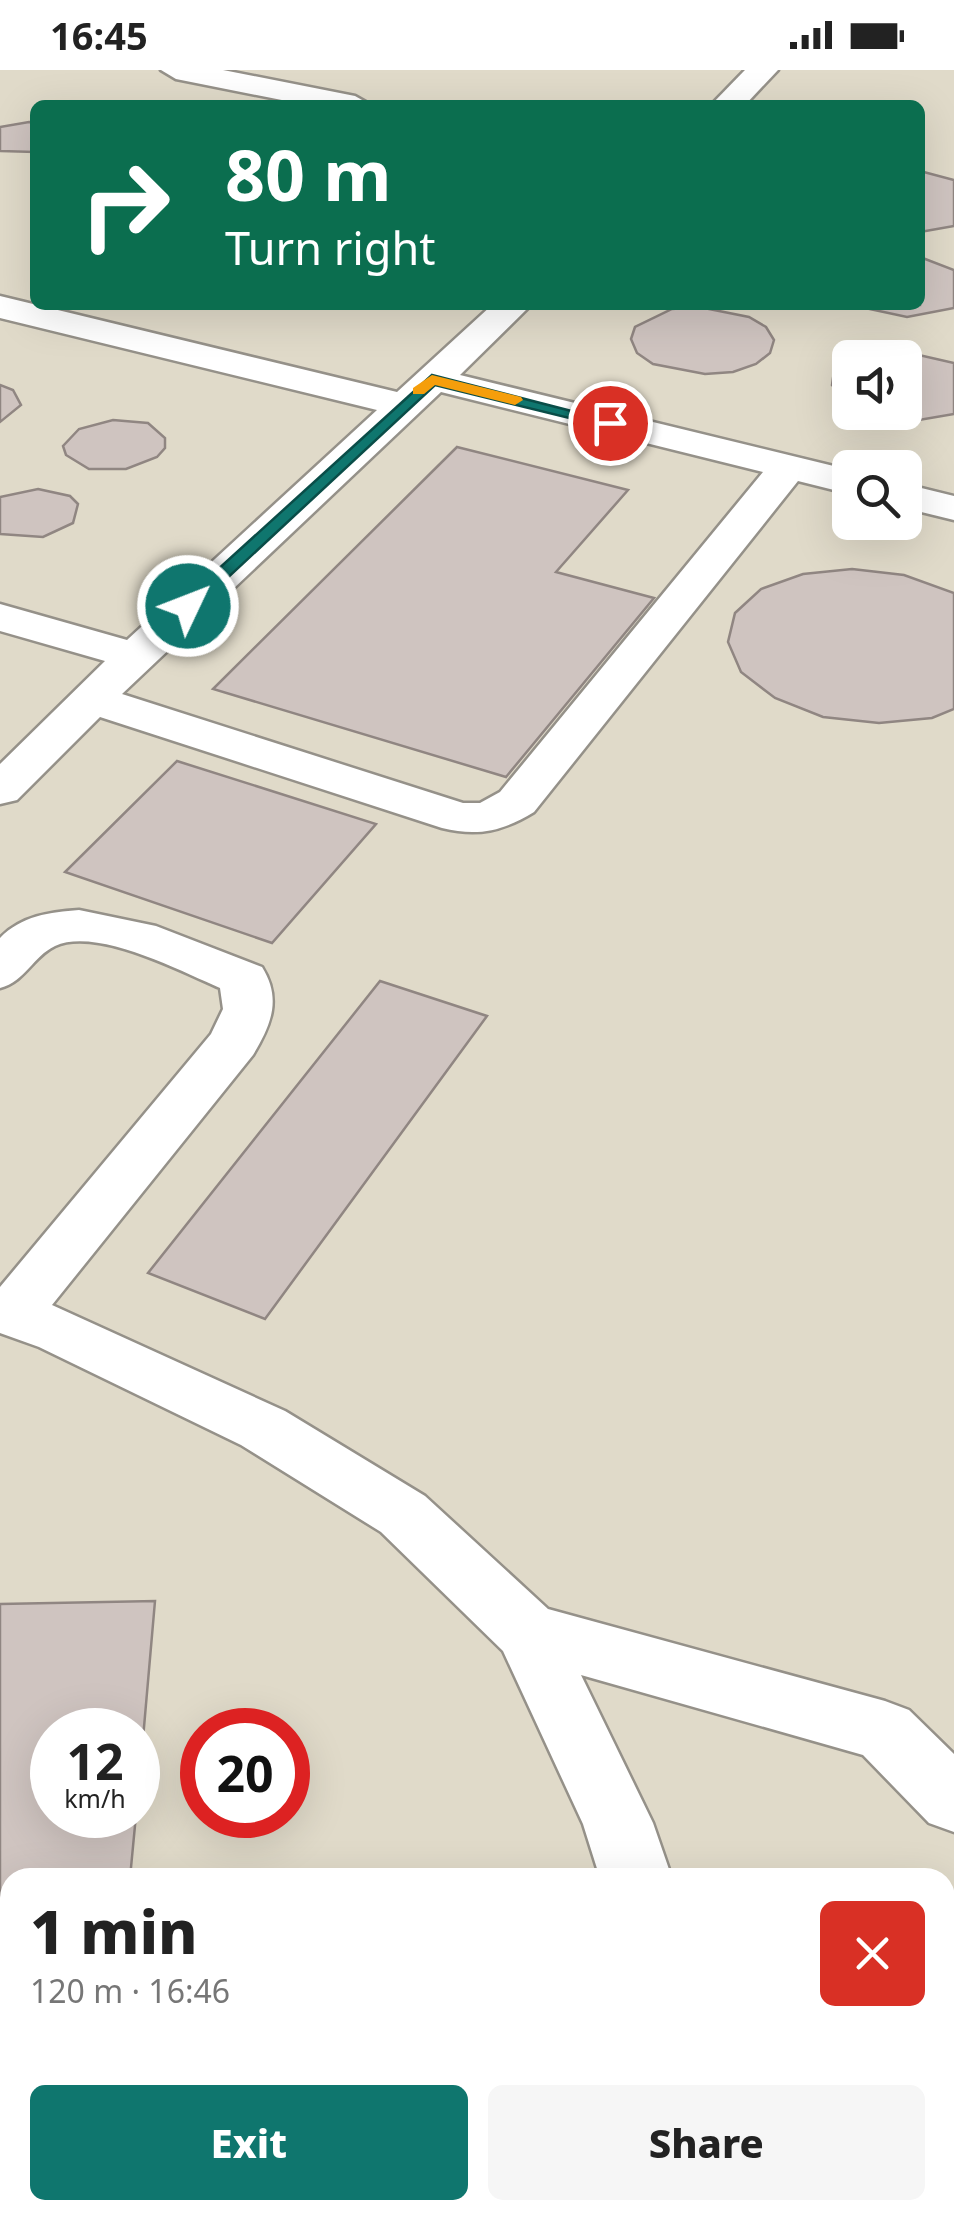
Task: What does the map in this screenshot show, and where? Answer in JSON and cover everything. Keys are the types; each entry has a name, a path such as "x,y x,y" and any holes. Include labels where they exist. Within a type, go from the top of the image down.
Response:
{"lane":[{"path":"176,70 329,100"},
{"path":"732,100 763,70"},
{"path":"0,307 832,478"},
{"path":"0,790 135,656 507,310"},
{"path":"94,700 459,818 490,818 517,802 788,467"},
{"path":"922,500 954,508"},
{"path":"0,617 135,656"},
{"path":"0,971 32,936 72,924 164,945 244,979 248,1010 234,1042 18,1324 263,1428 403,1514 526,1632 618,1823 633,1868"},
{"path":"526,1632 884,1731 954,1801"}],"shaded area":[{"path":"0,70 954,70 954,1868 0,1868"}],"building":[{"path":"30,122 30,152 0,151 0,127"},
{"path":"925,172 954,180 954,226 925,231"},
{"path":"925,259 954,270 954,308 907,317 874,310 925,310"},
{"path":"670,310 714,310 749,317 766,327 774,340 770,353 756,364 733,372 705,374 653,364 637,353 631,339 635,327"},
{"path":"922,356 954,363 954,414 922,419"},
{"path":"0,385 13,390 21,405 0,422"},
{"path":"113,420 148,423 165,438 165,448 157,457 126,469 89,469 66,455 63,446 79,429"},
{"path":"457,447 628,490 556,572 654,598 506,777 213,689"},
{"path":"38,489 70,496 78,504 73,523 43,537 0,534 0,497"},
{"path":"852,569 904,575 954,593 954,709 932,718 879,723 823,717 775,698 741,672 728,642 735,613 761,589 803,574"},
{"path":"177,761 376,824 272,943 65,872"},
{"path":"380,981 487,1016 265,1319 148,1273"},
{"path":"155,1601 146,1708 30,1708 30,1838 134,1838 131,1868 0,1868 0,1604"}],"slow traffic":[{"path":"419,391 432,379 515,400"}],"route":[{"path":"188,606 432,379 610,423"}]}
